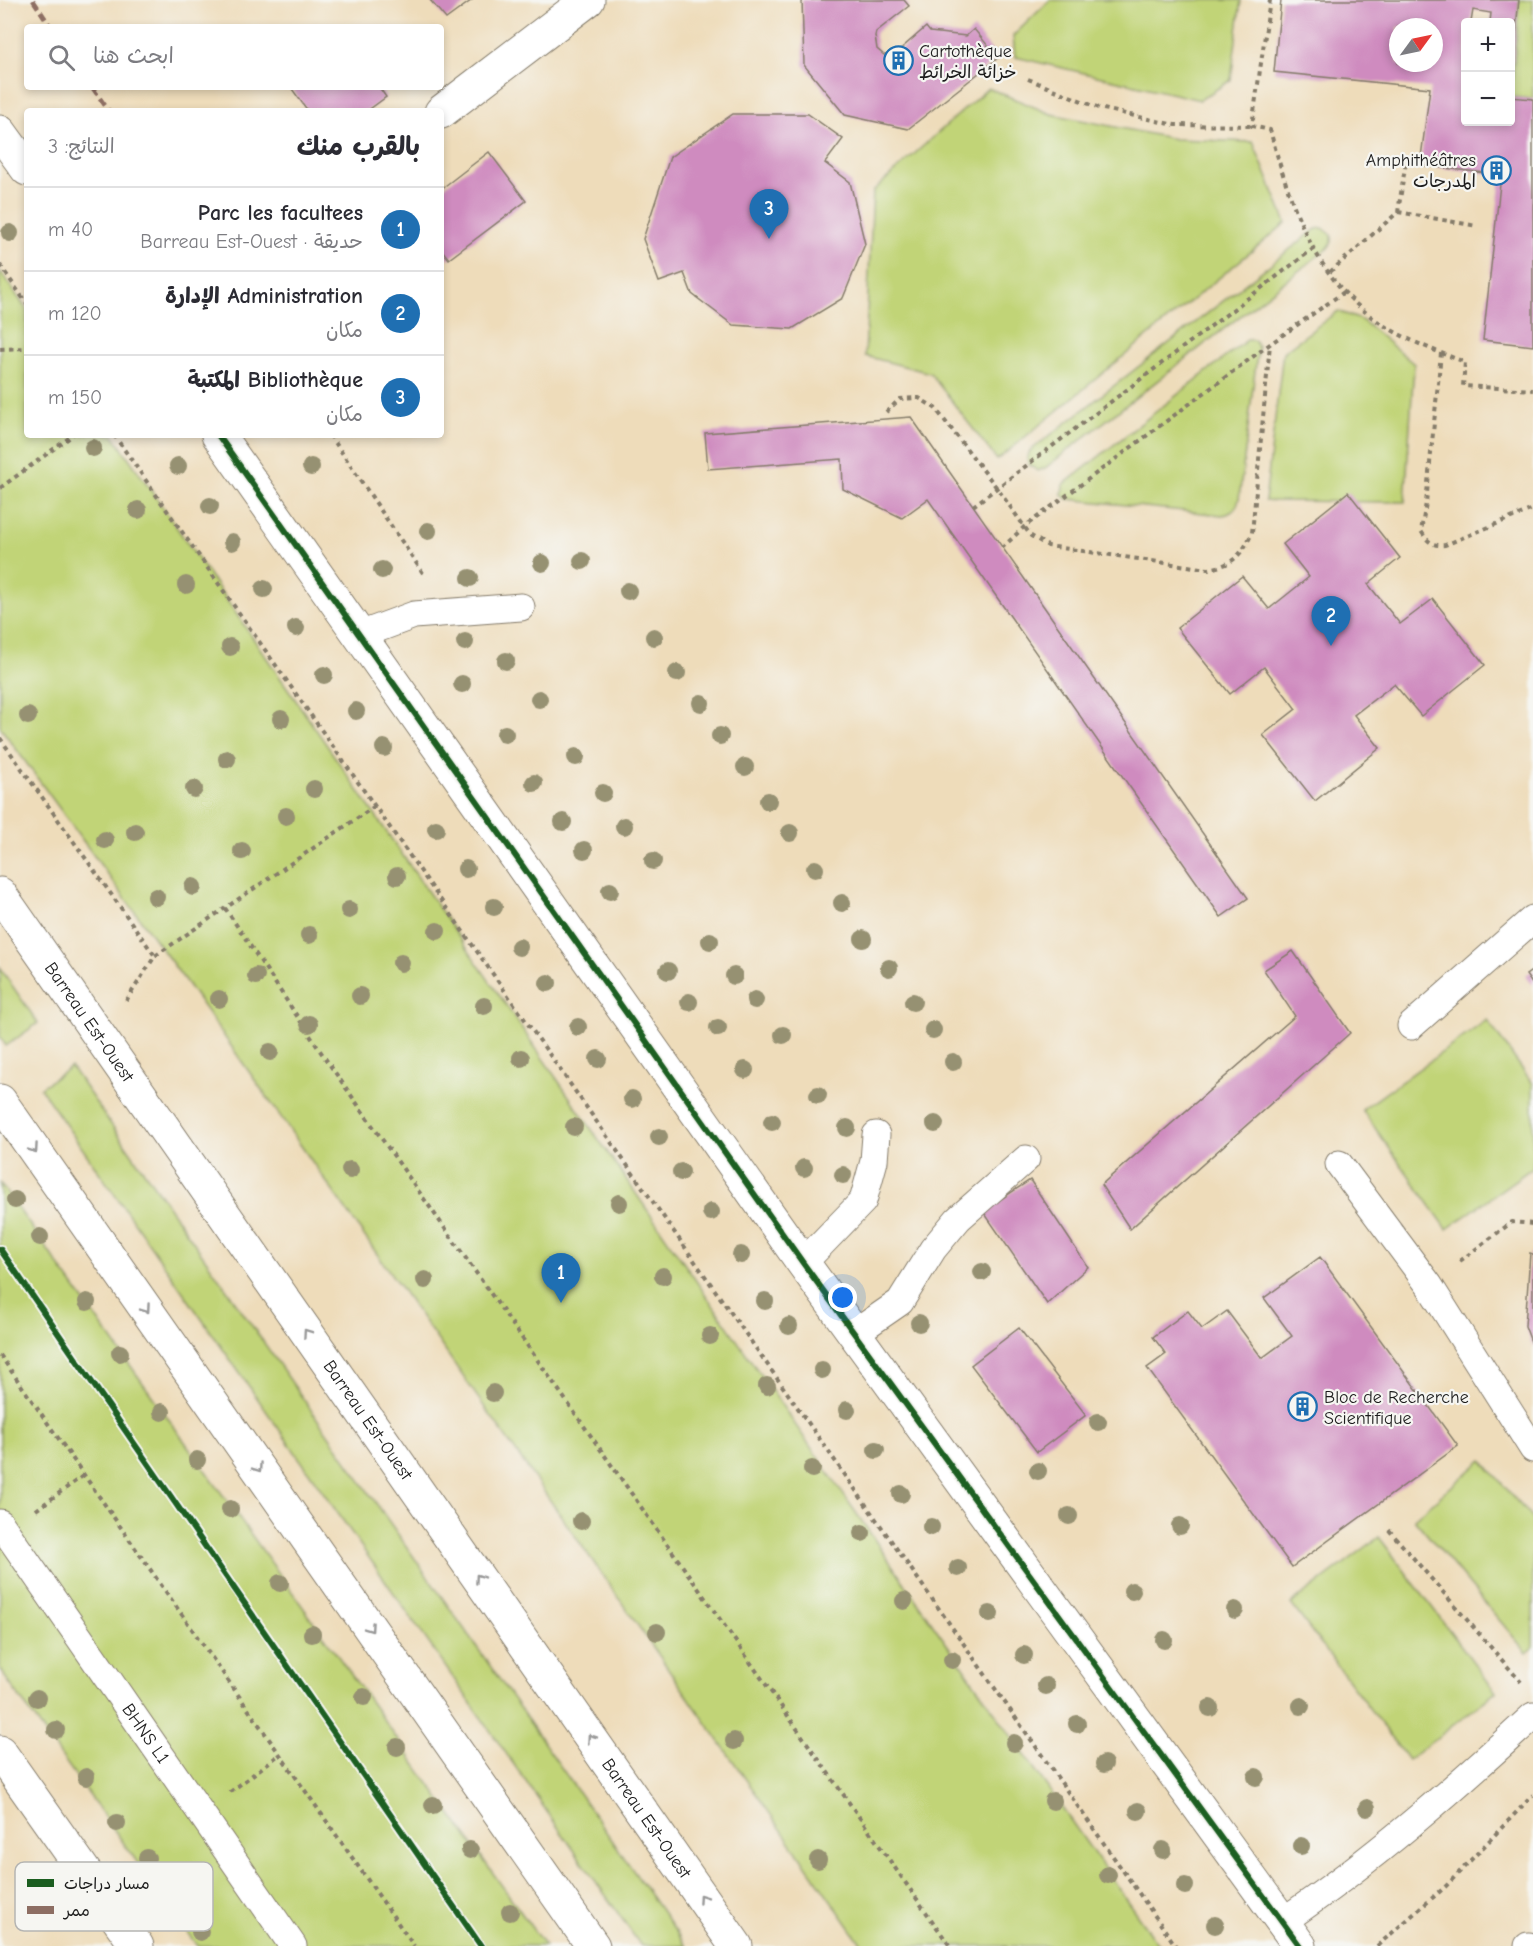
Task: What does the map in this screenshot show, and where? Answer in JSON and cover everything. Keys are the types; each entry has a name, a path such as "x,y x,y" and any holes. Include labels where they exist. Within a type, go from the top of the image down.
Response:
{"street":[{"path":"444,110 588,0"},
{"path":"0,132 24,165"},
{"path":"220,438 803,1263 1291,1934"},
{"name":"Barreau Est-Ouest","path":"0,894 736,1946"},
{"path":"0,1101 593,1946"},
{"path":"0,1752 77,1862"},
{"path":"125,1931 136,1946"}],"lane":[{"path":"360,634 414,615 521,607"},
{"path":"1411,1026 1533,919"},
{"path":"803,1263 863,1201 874,1161 876,1135"},
{"path":"855,1333 900,1302 933,1249 958,1219 1026,1159"},
{"path":"1339,1164 1429,1285 1533,1449"},
{"name":"BHNS L1","path":"0,1523 293,1946"},
{"name":"BHNS L1","path":"0,1547 278,1946"},
{"path":"1291,1934 1336,1883 1472,1773 1533,1716"}],"path":[{"path":"1252,126 1270,0"},
{"path":"1028,79 1099,108 1175,125 1252,126 1270,130 1285,183 1313,249 1344,292 1364,311 1410,340 1465,362 1463,386 1533,390"},
{"path":"1330,272 1398,212 1407,155"},
{"path":"1398,212 1477,226"},
{"path":"973,506 1313,249"},
{"path":"0,265 24,300"},
{"path":"1002,548 1024,527 1270,344 1344,292"},
{"path":"886,412 900,399 919,398 935,408 1031,536 1048,546 1208,569 1225,566 1244,550 1252,533 1270,344"},
{"path":"0,350 24,348"},
{"path":"1441,353 1426,503 1421,531 1428,542 1446,545 1533,509"},
{"path":"0,488 69,438"},
{"path":"116,438 1176,1946"},
{"path":"332,438 433,588 437,613"},
{"path":"0,738 154,956"},
{"path":"92,1025 129,999 154,956 375,806"},
{"path":"225,908 334,1071 950,1946"},
{"path":"1429,1285 1512,1222 1533,1224"},
{"path":"0,1355 414,1946"},
{"path":"33,1513 84,1475"},
{"path":"1389,1530 1525,1687"},
{"path":"230,1792 280,1754"},
{"path":"1377,1946 1445,1887 1533,1795"}],"green space":[{"path":"1050,0 1241,0 1231,80 1200,100 1015,57 1013,36"},
{"path":"1519,0 1533,0 1533,99 1515,97 1515,48"},
{"path":"988,88 1051,114 1175,139 1253,142 1286,223 997,460 930,373 865,356 873,191"},
{"path":"1323,228 1332,235 1332,242 1328,248 1045,468 1038,471 1029,465 1027,458 1030,451 1316,229"},
{"path":"0,271 24,306 24,438 115,438 932,1623 1159,1946 863,1946 186,982 0,727"},
{"path":"1338,311 1363,321 1414,364 1405,502 1265,501 1283,352"},
{"path":"1247,340 1254,340 1258,347 1239,499 1234,510 1222,515 1068,499 1062,495 1063,485"},
{"path":"0,968 38,1023 6,1046 0,1037"},
{"path":"1487,1020 1533,1084 1533,1167 1447,1229 1362,1110"},
{"path":"71,1067 686,1946 641,1946 40,1088"},
{"path":"0,1183 545,1946 197,1946 186,1931 213,1931 213,1862 137,1862 0,1670"},
{"path":"1482,1460 1533,1520 1533,1648 1527,1653 1414,1519"},
{"path":"1379,1537 1496,1692 1408,1760 1291,1604"}],"building":[{"path":"430,0 472,0 446,19"},
{"name":"Cartothèque خزائة الخرائط","path":"802,0 904,0 909,6 876,32 877,49 884,55 897,52 926,27 930,32 966,36 974,29 998,58 908,129 845,115 804,65"},
{"name":"Amphithéâtres المدرجات","path":"1281,0 1519,0 1515,37 1515,18 1490,18 1491,13 1473,10 1472,18 1461,18 1461,126 1515,126 1515,97 1533,99 1533,346 1483,340 1501,175 1420,165 1430,88 1274,72"},
{"path":"293,90 381,90 386,97 371,108 306,108"},
{"path":"733,114 808,114 843,139 825,163 850,182 865,244 843,298 792,329 733,325 692,294 684,273 659,282 643,239 670,157"},
{"path":"489,152 526,201 449,259 444,253 444,187"},
{"path":"911,417 1248,898 1221,917 928,499 902,518 843,489 842,459 708,469 705,433"},
{"path":"1348,492 1400,558 1368,584 1400,624 1433,599 1485,665 1421,716 1394,684 1354,715 1380,748 1315,801 1263,735 1296,709 1264,667 1230,694 1177,628 1242,576 1269,609 1309,577 1283,544"},
{"path":"1293,951 1350,1033 1130,1229 1101,1185 1295,1016 1264,970"},
{"path":"1533,970 1533,985 1526,975"},
{"path":"1030,1180 1088,1267 1047,1304 983,1211"},
{"path":"1530,1253 1533,1254 1533,1347 1525,1326"},
{"name":"Bloc de Recherche Scientifique","path":"1320,1257 1458,1446 1292,1567 1147,1368 1166,1354 1153,1337 1188,1311 1202,1329 1227,1311 1262,1358 1292,1336 1264,1298"},
{"path":"1019,1328 1086,1415 1037,1452 971,1365"}],"marked path":[{"path":"33,0 49,24"},
{"path":"94,90 107,108"}],"cycle path":[{"path":"220,438 803,1263 1300,1946"},
{"path":"0,1249 481,1946"}],"place":[{"name":"Cartothèque خزائة الخرائط","path":"898,61"},
{"name":"Amphithéâtres المدرجات","path":"1497,170"},
{"name":"Bibliothèque المكتبة","path":"769,239"},
{"name":"Administration الإدارة","path":"1331,646"},
{"name":"Parc les facultees","path":"561,1303"},
{"name":"Bloc de Recherche Scientifique","path":"1303,1407"}]}
